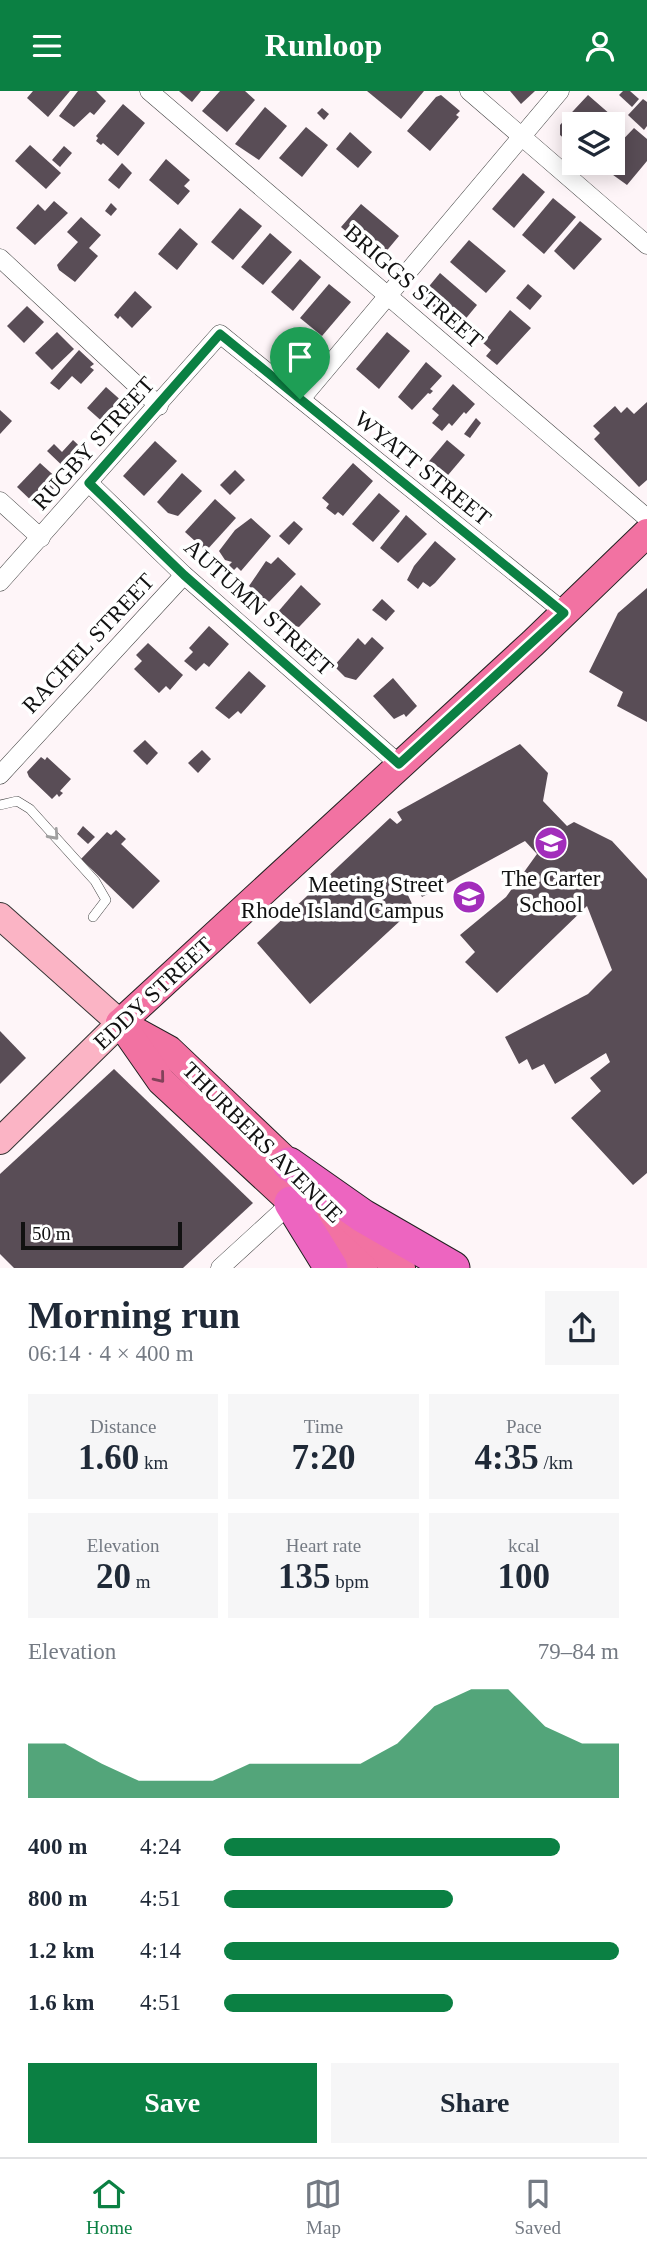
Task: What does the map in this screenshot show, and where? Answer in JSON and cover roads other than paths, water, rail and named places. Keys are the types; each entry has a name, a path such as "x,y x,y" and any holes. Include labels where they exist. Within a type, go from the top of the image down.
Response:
{"highway":[{"path":"289,1164 363,1216 453,1268"},
{"path":"291,1203 331,1268"}],"main road":[{"name":"EDDY STREET","path":"0,1141 120,1023 647,533"},
{"name":"THURBERS AVENUE","path":"0,916 120,1023 169,1050 289,1164 357,1235 401,1268"},
{"name":"THURBERS AVENUE","path":"120,1023 161,1081 363,1268"}],"street":[{"name":"BRIGGS STREET","path":"149,91 647,518"},
{"path":"469,91 647,245"},
{"path":"300,399 560,91"},
{"path":"0,258 159,406"},
{"name":"RUGBY STREET","path":"0,582 159,406 220,334"},
{"name":"WYATT STREET","path":"220,334 564,613"},
{"name":"AUTUMN STREET","path":"89,483 184,575 399,764"},
{"path":"0,501 41,538"},
{"name":"RACHEL STREET","path":"0,775 184,575"},
{"path":"220,1268 291,1203"}],"lane":[{"path":"0,805 18,801 30,809 95,881 106,900 93,917"}],"place":[{"name":"The Carter School","path":"551,843"},
{"name":"Meeting Street Rhode Island Campus","path":"469,897"}]}
